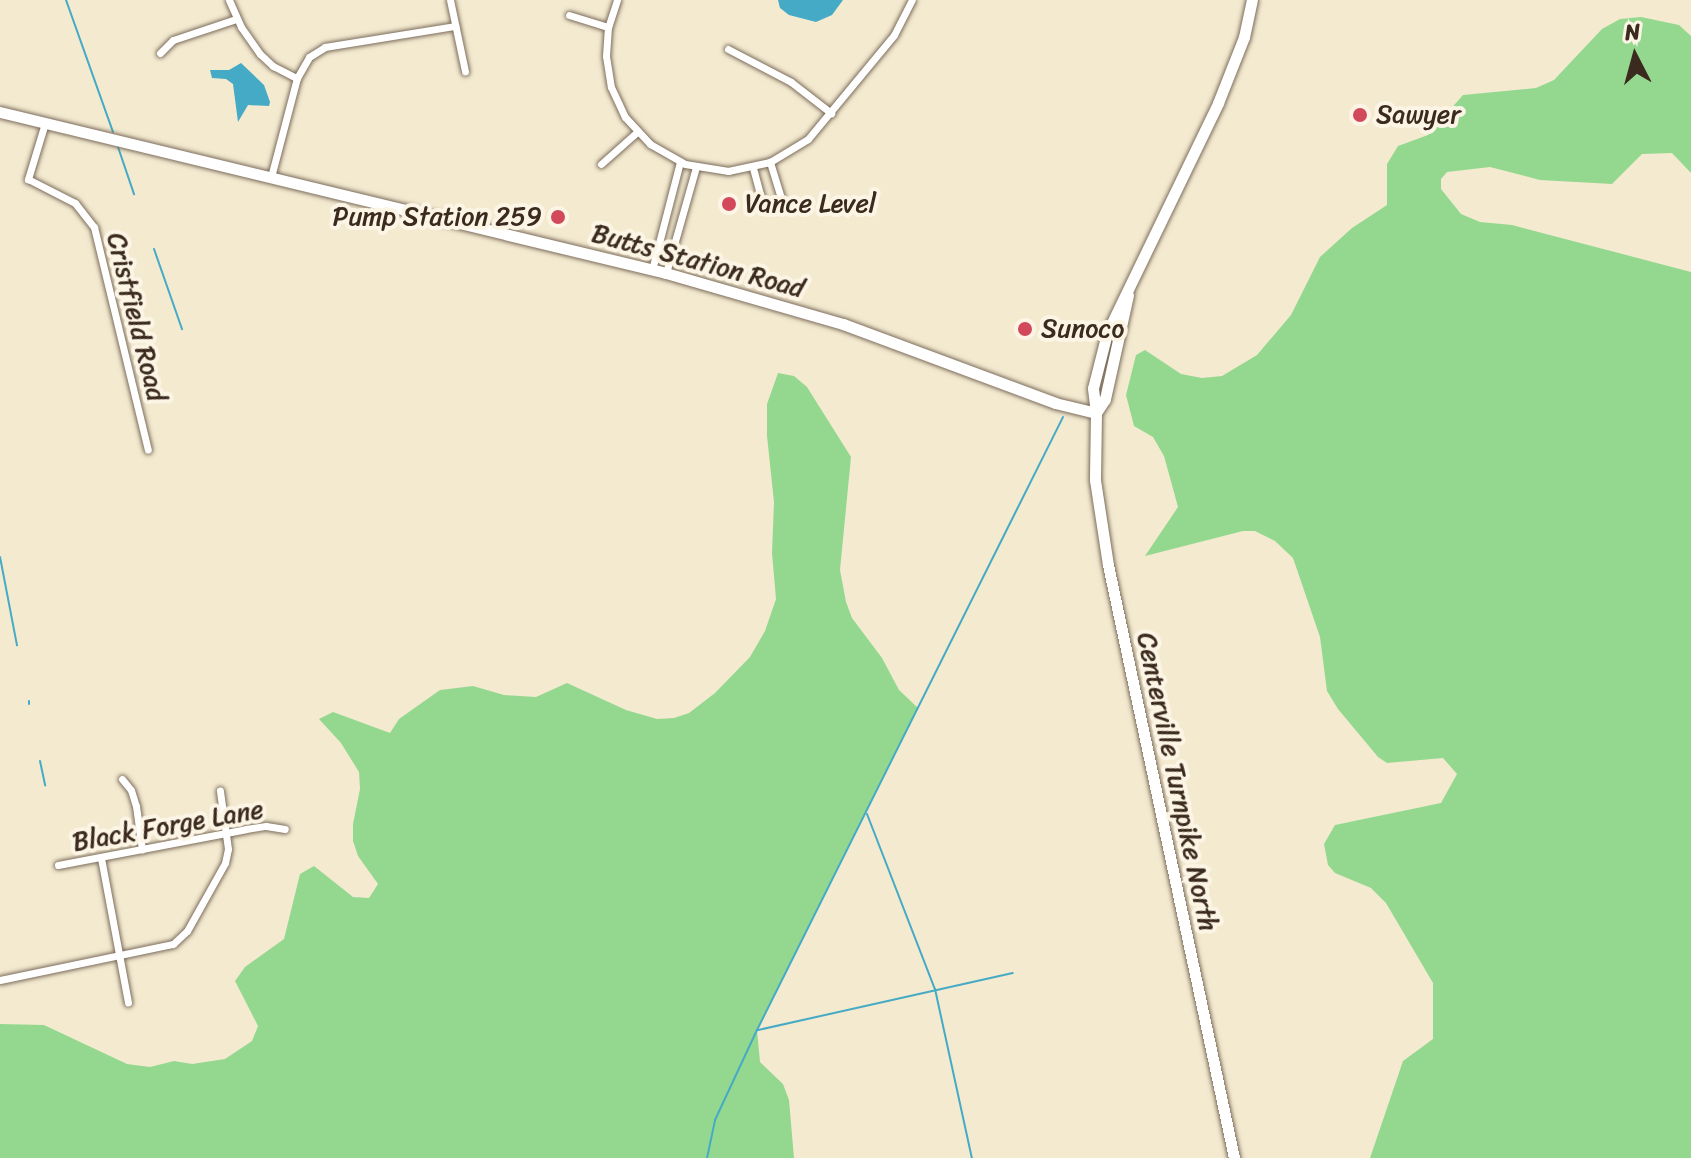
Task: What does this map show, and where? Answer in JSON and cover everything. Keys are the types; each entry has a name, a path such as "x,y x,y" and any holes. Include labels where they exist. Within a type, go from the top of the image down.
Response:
{"main road":[{"name":"Centerville Turnpike North","path":"1234,1158 1106,553 1095,480 1096,413 1092,398 1097,370 1115,312 1128,295 1231,72 1252,0"},
{"name":"Butts Station Road","path":"0,112 666,273 843,324 1055,403 1096,413"}],"street":[{"path":"229,0 236,19 267,61 297,78"},
{"path":"450,0 465,71"},
{"path":"617,0 608,27 606,56 611,87 625,117 637,132 680,162 728,171 770,162 808,139 894,35 912,0"},
{"path":"569,15 608,27"},
{"path":"160,53 173,40 236,19"},
{"path":"271,177 297,78 309,57 325,47 455,26"},
{"path":"728,49 791,82 831,113"},
{"name":"Cristfield Road","path":"45,123 28,179 75,203 94,227 148,450"},
{"path":"601,164 637,132"},
{"path":"652,270 680,162"},
{"path":"753,168 761,198 770,206 775,205 781,198 770,162"},
{"path":"666,273 696,167"},
{"path":"122,779 131,790 136,806 142,850"},
{"path":"0,980 173,944 187,931 225,863 228,849 220,791"},
{"name":"Black Forge Lane","path":"58,865 226,832 266,826 285,829"},
{"path":"101,858 128,1002"}],"green space":[{"path":"1641,17 1679,25 1691,36 1691,173 1672,153 1642,154 1612,184 1540,180 1490,167 1447,172 1441,179 1441,189 1461,214 1480,222 1512,225 1691,272 1691,1158 1370,1158 1403,1061 1433,1039 1433,983 1386,903 1371,888 1335,873 1328,865 1324,844 1335,825 1441,803 1457,774 1443,758 1387,763 1378,757 1338,709 1327,691 1320,637 1293,558 1275,541 1255,531 1243,531 1145,556 1178,507 1164,456 1153,437 1134,426 1126,395 1136,355 1145,350 1181,374 1202,378 1222,376 1257,355 1291,315 1320,257 1352,228 1387,205 1387,164 1398,146 1428,135 1463,95 1536,88 1554,80 1602,29 1620,19"},
{"path":"778,373 794,376 807,387 851,457 840,570 846,602 852,618 882,658 899,690 918,708 757,1030 760,1062 783,1084 789,1100 794,1158 0,1158 0,1024 44,1025 127,1064 150,1067 174,1061 192,1064 225,1059 252,1041 258,1026 235,981 245,967 284,939 300,874 314,866 353,897 369,898 378,884 358,856 353,841 360,789 359,772 341,743 319,719 333,712 390,733 399,719 440,690 473,686 504,695 536,697 567,683 626,710 657,719 689,713 715,693 750,657 765,631 776,599 772,553 774,502 767,404"}],"water":[{"path":"778,0 843,0 832,15 816,22 789,15 780,8"},
{"path":"241,63 264,85 270,102 269,106 248,105 238,122 233,84 226,79 212,78 210,70 229,70"}],"waterway":[{"path":"66,0 113,132"},
{"path":"118,147 134,194"},
{"path":"154,249 182,329"},
{"path":"707,1158 715,1120 757,1030 1063,417"},
{"path":"0,557 17,645"},
{"path":"40,761 45,785"},
{"path":"867,814 935,989 972,1158"},
{"path":"758,1030 1013,973"}],"place":[{"name":"Sawyer","path":"1360,115"},
{"name":"Vance Level","path":"729,204"},
{"name":"Pump Station 259","path":"558,217"},
{"name":"Sunoco","path":"1025,329"}]}
